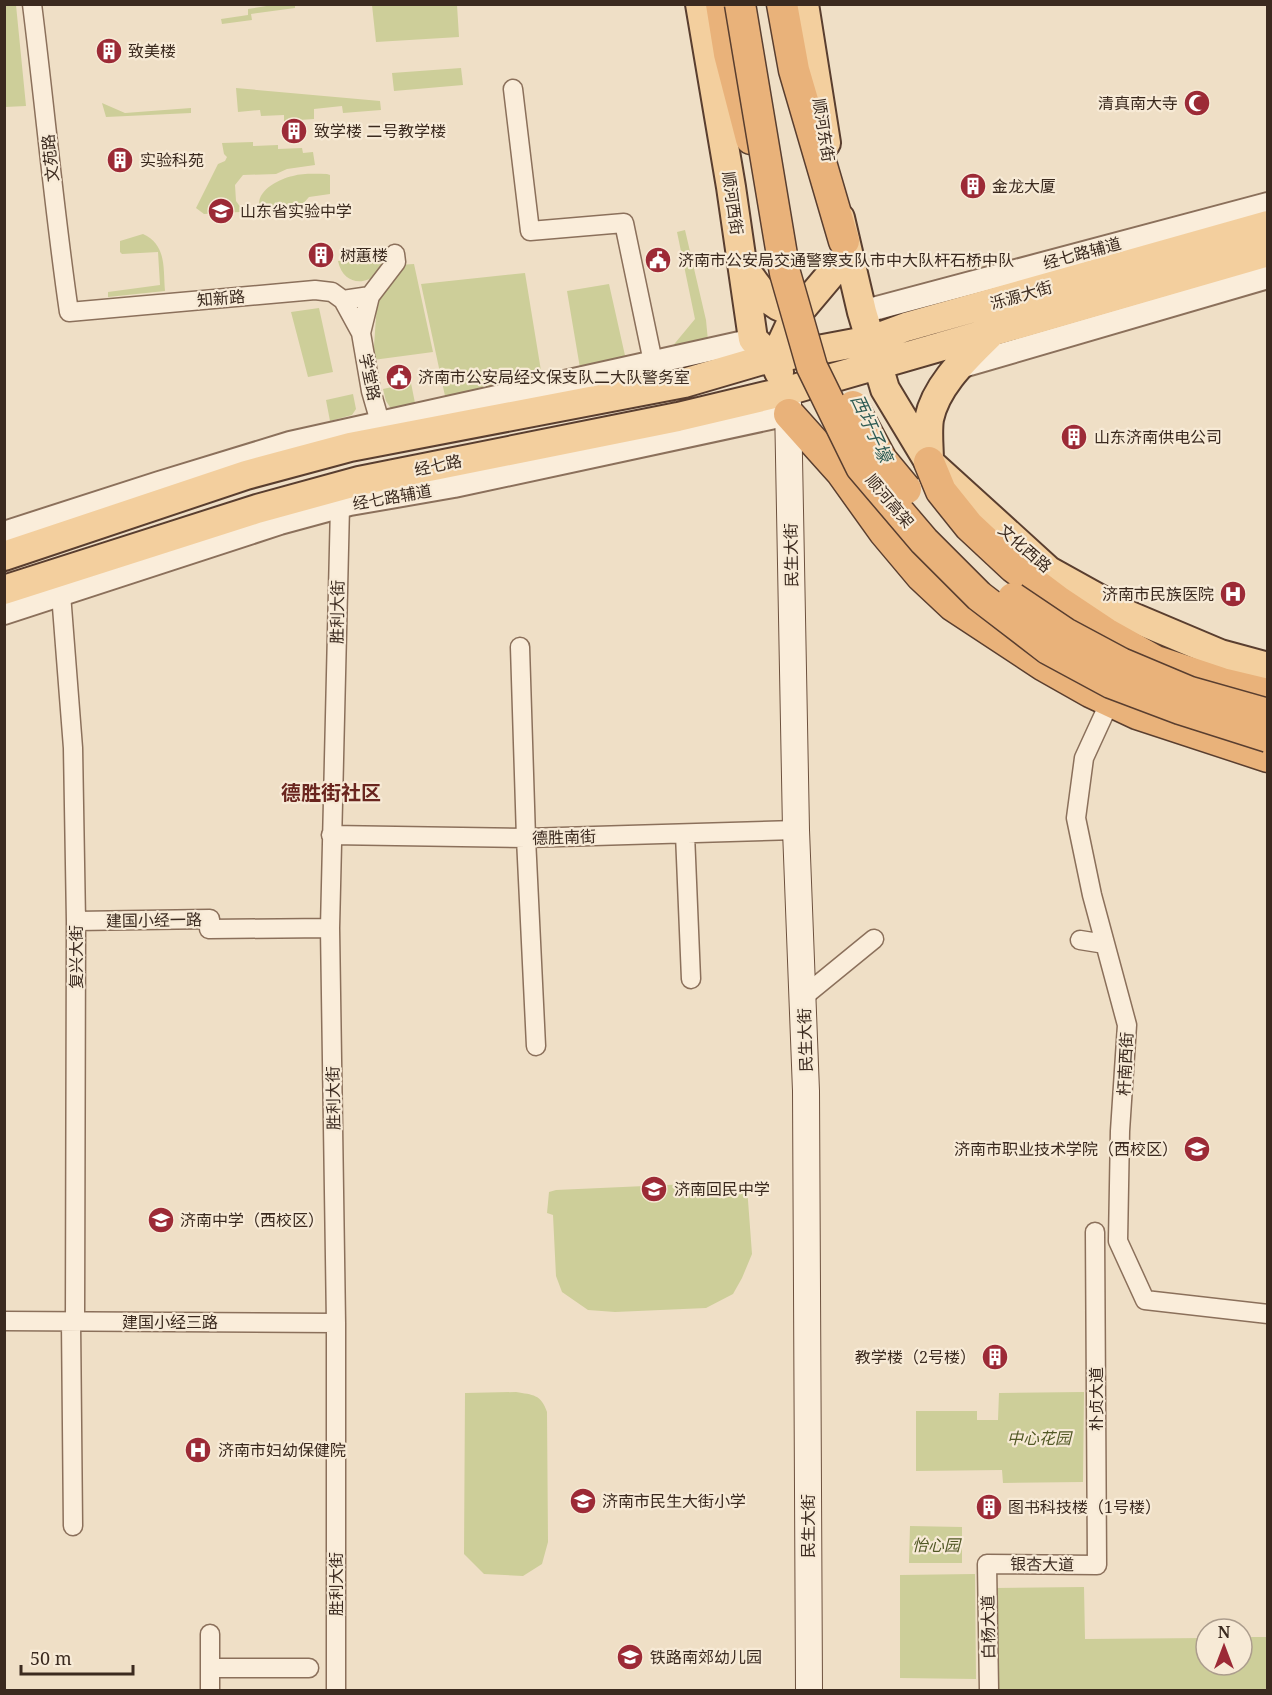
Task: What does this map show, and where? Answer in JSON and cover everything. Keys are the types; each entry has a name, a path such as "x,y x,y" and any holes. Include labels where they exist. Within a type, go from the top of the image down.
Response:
{"highway":[{"path":"721,4 729,54 785,273"},
{"name":"顺河高架","path":"740,4 785,273 812,367 861,467 924,541 980,596 1048,649 1111,683 1180,709 1268,737"},
{"name":"顺河高架","path":"760,4 789,185 806,270 830,362 882,460 938,529 994,586 1065,633 1121,663 1190,692 1268,714"},
{"path":"782,4 794,70 846,248"},
{"path":"793,397 841,472 884,532 913,567 953,606 1044,666 1090,692 1137,714 1268,759"},
{"path":"929,462 941,491 969,526 1013,567 1058,601 1106,633 1156,661 1222,683 1268,694"}],"main road":[{"name":"顺河西街","path":"700,4 731,187 753,339 781,337 793,397"},
{"name":"顺河东街","path":"804,4 846,248 862,312 864,355 929,462"},
{"name":"泺源大街","path":"864,355 906,327 1268,225"},
{"path":"741,263 758,290 781,337 823,284 846,248"},
{"name":"泺源大街","path":"781,337 864,355 921,353 1268,252"},
{"path":"929,462 929,419 939,393 956,368 990,333"},
{"name":"经七路","path":"4,556 246,475 350,447 684,383 781,337"},
{"name":"经七路","path":"4,590 257,509 359,481 678,417 793,397 864,355"},
{"name":"民生大街","path":"793,397 796,830 806,1103 809,1690"},
{"name":"文化西路","path":"929,462 1049,571 1130,616 1220,654 1268,668"}],"street":[{"name":"文苑路","path":"32,4 45,104 56,222 69,312"},
{"path":"513,89 530,231 624,223 653,362"},
{"name":"经七路辅道","path":"862,312 1268,204"},
{"name":"学堂路","path":"361,333 370,296 396,262 395,254"},
{"path":"921,353 956,368 1268,277"},
{"name":"知新路","path":"69,312 315,290 332,292 343,300 370,296"},
{"name":"学堂路","path":"343,300 361,333 371,391 380,422"},
{"path":"4,533 290,442 653,362 781,337"},
{"name":"经七路辅道","path":"4,613 340,506 454,486 793,397"},
{"name":"胜利大街","path":"336,1690 336,1323 330,927 340,506"},
{"name":"复兴大街","path":"62,594 73,748 76,921 73,1526"},
{"path":"520,647 536,1046"},
{"path":"1018,662 1106,710 1268,759"},
{"name":"杆南西街","path":"1106,710 1084,758 1076,818 1092,894 1127,1025 1120,1131 1118,1241 1145,1300 1268,1314"},
{"name":"德胜南街","path":"331,836 526,838 796,830"},
{"path":"685,834 691,979"},
{"name":"建国小经一路","path":"76,921 210,919 209,929 330,927"},
{"path":"803,997 874,939"},
{"path":"1080,939 1106,944"},
{"name":"朴贞大道","path":"1095,1232 1097,1565"},
{"name":"建国小经三路","path":"4,1321 336,1323"},
{"name":"银杏大道","path":"987,1564 1097,1565"},
{"name":"白杨大道","path":"987,1564 989,1690"},
{"path":"210,1634 210,1690"},
{"path":"210,1668 309,1668"}],"green space":[{"path":"5,4 16,5 26,106 5,107"},
{"path":"279,4 295,5 295,8 251,14 252,20 222,24 221,19 248,15 248,9"},
{"path":"372,5 457,5 459,37 376,42"},
{"path":"461,68 463,85 394,91 392,73"},
{"path":"236,88 380,101 381,110 343,113 342,106 314,109 314,119 284,121 284,115 261,116 260,110 238,112"},
{"path":"102,103 125,113 191,108 191,113 106,117"},
{"path":"253,142 253,146 278,145 278,149 302,148 303,153 313,152 315,165 287,169 276,174 243,175 235,185 236,201 241,208 240,212 204,214 196,208 218,164 225,161 227,157 224,154 222,143"},
{"path":"297,175 330,175 330,194 309,197 301,206 260,209 261,197 274,183"},
{"path":"685,230 706,320 708,341 671,348 695,319 677,232"},
{"path":"143,234 156,244 160,251 165,291 108,297 108,292 160,285 158,252 122,254 120,252 120,241"},
{"path":"388,256 378,273 363,281 348,278 338,261"},
{"path":"414,264 433,352 373,360 377,303 398,265"},
{"path":"525,273 542,377 445,396 421,284"},
{"path":"609,284 626,360 580,368 567,291"},
{"path":"319,308 333,372 308,377 291,312"},
{"path":"411,383 415,403 392,410 386,401 383,389"},
{"path":"353,394 356,409 352,415 330,421 326,400"},
{"path":"734,1182 747,1187 752,1254 733,1294 706,1308 615,1312 588,1310 562,1292 556,1276 553,1215 547,1213 549,1192"},
{"path":"516,1392 539,1399 547,1412 548,1542 542,1564 523,1576 484,1574 464,1554 465,1393"},
{"name":"中心花园","path":"1084,1392 1083,1482 1003,1483 1002,1470 916,1471 916,1411 977,1411 977,1420 998,1420 999,1393"},
{"name":"怡心园","path":"910,1526 962,1527 962,1563 909,1563"},
{"path":"975,1574 976,1679 900,1678 900,1575"},
{"path":"1084,1587 1085,1639 1194,1638 1194,1677 1254,1677 1254,1637 1267,1637 1267,1690 996,1690 995,1588"}],"place":[{"name":"致美楼","path":"109,51"},
{"name":"清真南大寺","path":"1197,103"},
{"name":"致学楼 二号教学楼","path":"294,131"},
{"name":"实验科苑","path":"120,160"},
{"name":"金龙大厦","path":"973,186"},
{"name":"山东省实验中学","path":"221,211"},
{"name":"树蕙楼","path":"321,255"},
{"name":"济南市公安局交通警察支队市中大队杆石桥中队","path":"658,260"},
{"name":"济南市公安局经文保支队二大队警务室","path":"399,377"},
{"name":"山东济南供电公司","path":"1074,437"},
{"name":"济南市民族医院","path":"1233,594"},
{"name":"济南市职业技术学院（西校区）","path":"1197,1149"},
{"name":"济南回民中学","path":"654,1189"},
{"name":"济南中学（西校区）","path":"161,1220"},
{"name":"教学楼（2号楼）","path":"995,1357"},
{"name":"济南市妇幼保健院","path":"198,1450"},
{"name":"济南市民生大街小学","path":"583,1501"},
{"name":"图书科技楼（1号楼）","path":"989,1507"},
{"name":"铁路南郊幼儿园","path":"630,1657"}],"district":[{"name":"德胜街社区","path":"331,792"}],"water label":[{"name":"西圩子壕","path":"872,428"}]}
